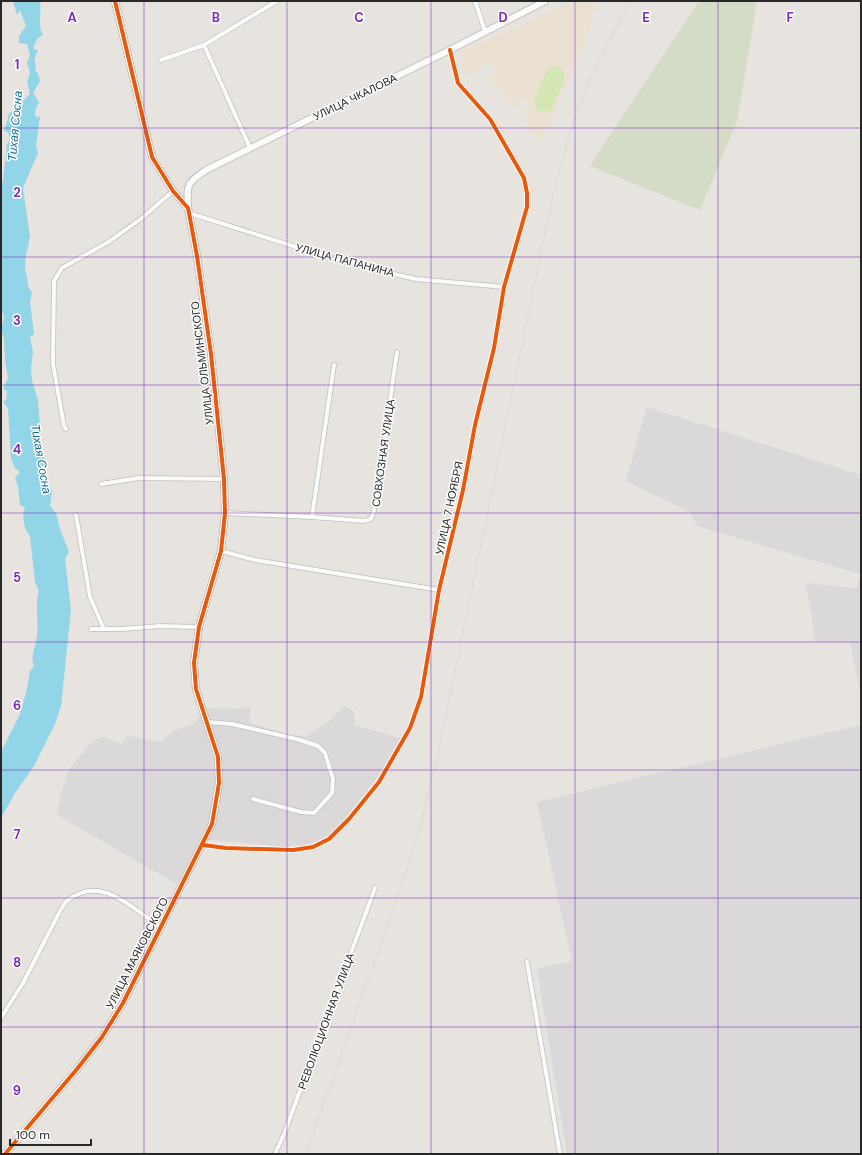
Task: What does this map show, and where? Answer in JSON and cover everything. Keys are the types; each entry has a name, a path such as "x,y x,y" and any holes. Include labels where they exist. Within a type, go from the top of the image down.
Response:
{"street":[{"path":"115,1 152,157 173,191 188,210"},
{"path":"161,60 204,45 277,1"},
{"path":"475,1 485,31"},
{"name":"УЛИЦА ЧКАЛОВА","path":"188,210 187,188 192,180 206,170 450,50 545,1"},
{"path":"204,45 250,148"},
{"name":"УЛИЦА 7 НОЯБРЯ","path":"203,845 259,849 299,849 313,847 329,840 349,819 379,782 410,728 421,697 439,590 475,425 494,348 504,287 527,207 527,193 524,178 490,119 458,83 450,50"},
{"path":"66,429 64,426 52,364 54,281 62,268 110,242 142,218 173,191"},
{"name":"УЛИЦА ПАПАНИНА","path":"188,210 312,252 380,271 416,279 504,287"},
{"name":"УЛИЦА ОЛЬМИНСКОГО","path":"188,210 197,256 211,354 224,479 225,513 222,550 199,627 194,662 196,689 211,733"},
{"name":"СОВХОЗНАЯ УЛИЦА","path":"225,513 364,521 371,519 373,515 398,352"},
{"path":"312,517 334,365"},
{"path":"102,484 139,478 224,479"},
{"path":"76,515 90,597 104,629"},
{"path":"222,550 255,560 439,590"},
{"path":"91,629 161,626 199,627"},
{"path":"207,722 232,724 300,740 318,746 325,753 333,779 332,793 314,813 301,812 253,799"},
{"name":"УЛИЦА МАЯКОВСКОГО","path":"5,1154 102,1037 123,1003 203,845 212,824 219,783 218,757 211,733"},
{"name":"РЕВОЛЮЦИОННАЯ УЛИЦА","path":"275,1154 375,888"},
{"path":"1,1018 23,983 60,911 67,900 75,895 87,891 93,891 104,892 115,896 161,927"},
{"path":"527,962 560,1154"}],"shaded area":[{"path":"573,1 593,1 596,10 590,12 592,19 587,38 540,143 522,117 532,106 523,99 515,108 489,80 495,69 486,63 474,73 462,74 462,51"},
{"path":"647,407 861,475 861,696 850,642 816,643 806,583 857,588 860,574 697,526 690,512 626,481"},
{"path":"251,706 250,723 292,735 307,736 328,722 345,706 354,711 355,725 400,738 400,740 379,775 343,823 325,839 310,844 286,847 201,839 177,884 57,815 59,801 68,771 87,747 95,740 104,737 122,744 128,736 160,742 176,730 195,723 205,708 238,709"},
{"path":"861,725 861,1154 567,1154 537,969 572,961 537,802"}],"green space":[{"path":"699,1 757,1 737,121 700,210 590,166"},
{"path":"551,66 561,68 565,77 552,109 543,112 537,110 534,101 547,70"}],"water":[{"name":"Тихая Сосна","path":"13,1 40,1 40,27 43,35 37,39 33,48 38,51 34,59 36,65 35,71 38,73 40,81 33,93 39,102 35,111 36,118 40,116 36,146 38,153 23,188 30,237 26,255 25,270 28,286 32,293 30,301 34,334 30,337 33,352 31,368 32,381 38,400 42,453 46,461 45,472 52,492 50,506 56,513 60,529 69,552 65,559 71,610 61,706 55,724 34,766 15,793 1,818 1,752 20,714 30,671 34,666 33,657 37,635 37,603 39,591 35,582 30,536 24,522 25,507 20,505 18,486 15,478 20,472 15,468 11,459 8,408 3,402 6,400 7,391 3,389 8,378 5,361 4,338 1,330 4,317 1,307 1,185 3,181 7,144 10,138 8,132 4,131 9,114 30,94 27,82 30,73 27,63 30,55 27,44 19,43 19,36 26,26 20,10 17,15"}],"railway":[{"path":"306,1154 406,873 418,834 436,764 552,199 566,148 578,109 588,84 631,1"}],"cycle path":[{"path":"5,1154 77,1069 102,1037 123,1003 212,824 219,783 218,757 196,689 194,663 199,627 221,551 225,513 224,479 211,354 197,256 188,208 173,191 152,157 115,1"},
{"path":"203,845 226,848 293,850 313,847 329,839 349,819 379,782 410,728 421,697 439,590 463,490 475,425 494,348 504,287 527,207 527,193 524,178 490,119 458,83 450,50"}]}
